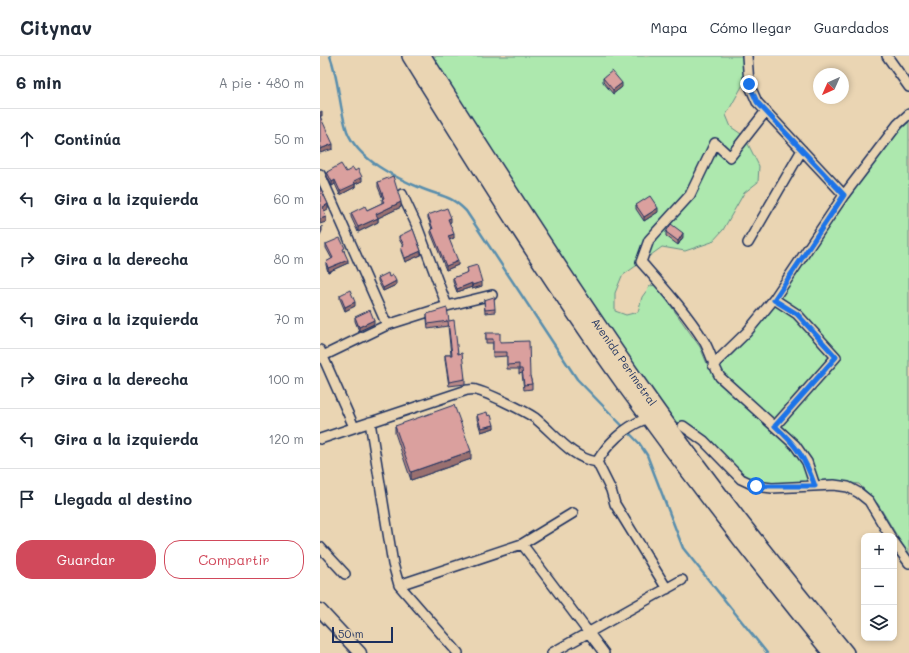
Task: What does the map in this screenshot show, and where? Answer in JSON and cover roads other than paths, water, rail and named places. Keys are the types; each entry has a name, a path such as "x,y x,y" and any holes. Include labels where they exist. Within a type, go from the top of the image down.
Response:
{"main road":[{"name":"Avenida Perimetral","path":"410,56 499,198 626,386 746,548 832,653"},
{"name":"Avenida Perimetral","path":"423,56 509,192 635,380 755,541 846,653"}],"street":[{"path":"747,56 749,84 757,102 844,195"},
{"path":"887,56 909,87"},
{"path":"766,111 730,157 715,143 690,195 649,240 641,262 675,301 704,340 711,353 713,365 720,377 795,445 806,462 815,486"},
{"path":"713,365 747,332 774,300 844,195 898,124 909,114"},
{"path":"748,243 802,150"},
{"path":"320,174 387,325"},
{"path":"402,194 417,226 447,306"},
{"path":"354,427 321,353 387,325 447,306 492,295"},
{"path":"774,300 797,314 836,357 775,426"},
{"path":"320,439 467,390 476,390 534,417 570,450 586,460 597,462"},
{"path":"597,462 603,451 630,426 643,420"},
{"path":"370,422 393,564 399,585 458,653"},
{"path":"683,426 704,441 741,479 756,486 848,487 860,493 868,502 888,533"},
{"path":"597,462 611,490 615,504 666,589"},
{"path":"399,585 522,544 573,513"},
{"path":"522,544 604,653"},
{"path":"897,546 909,563"},
{"path":"320,547 345,574"},
{"path":"552,653 682,580"},
{"path":"320,610 360,653"}],"waterway":[{"path":"330,56 344,122 352,141 360,151 379,167 412,185 451,199 466,211 577,379 639,443 647,455 683,548 767,653"}]}
